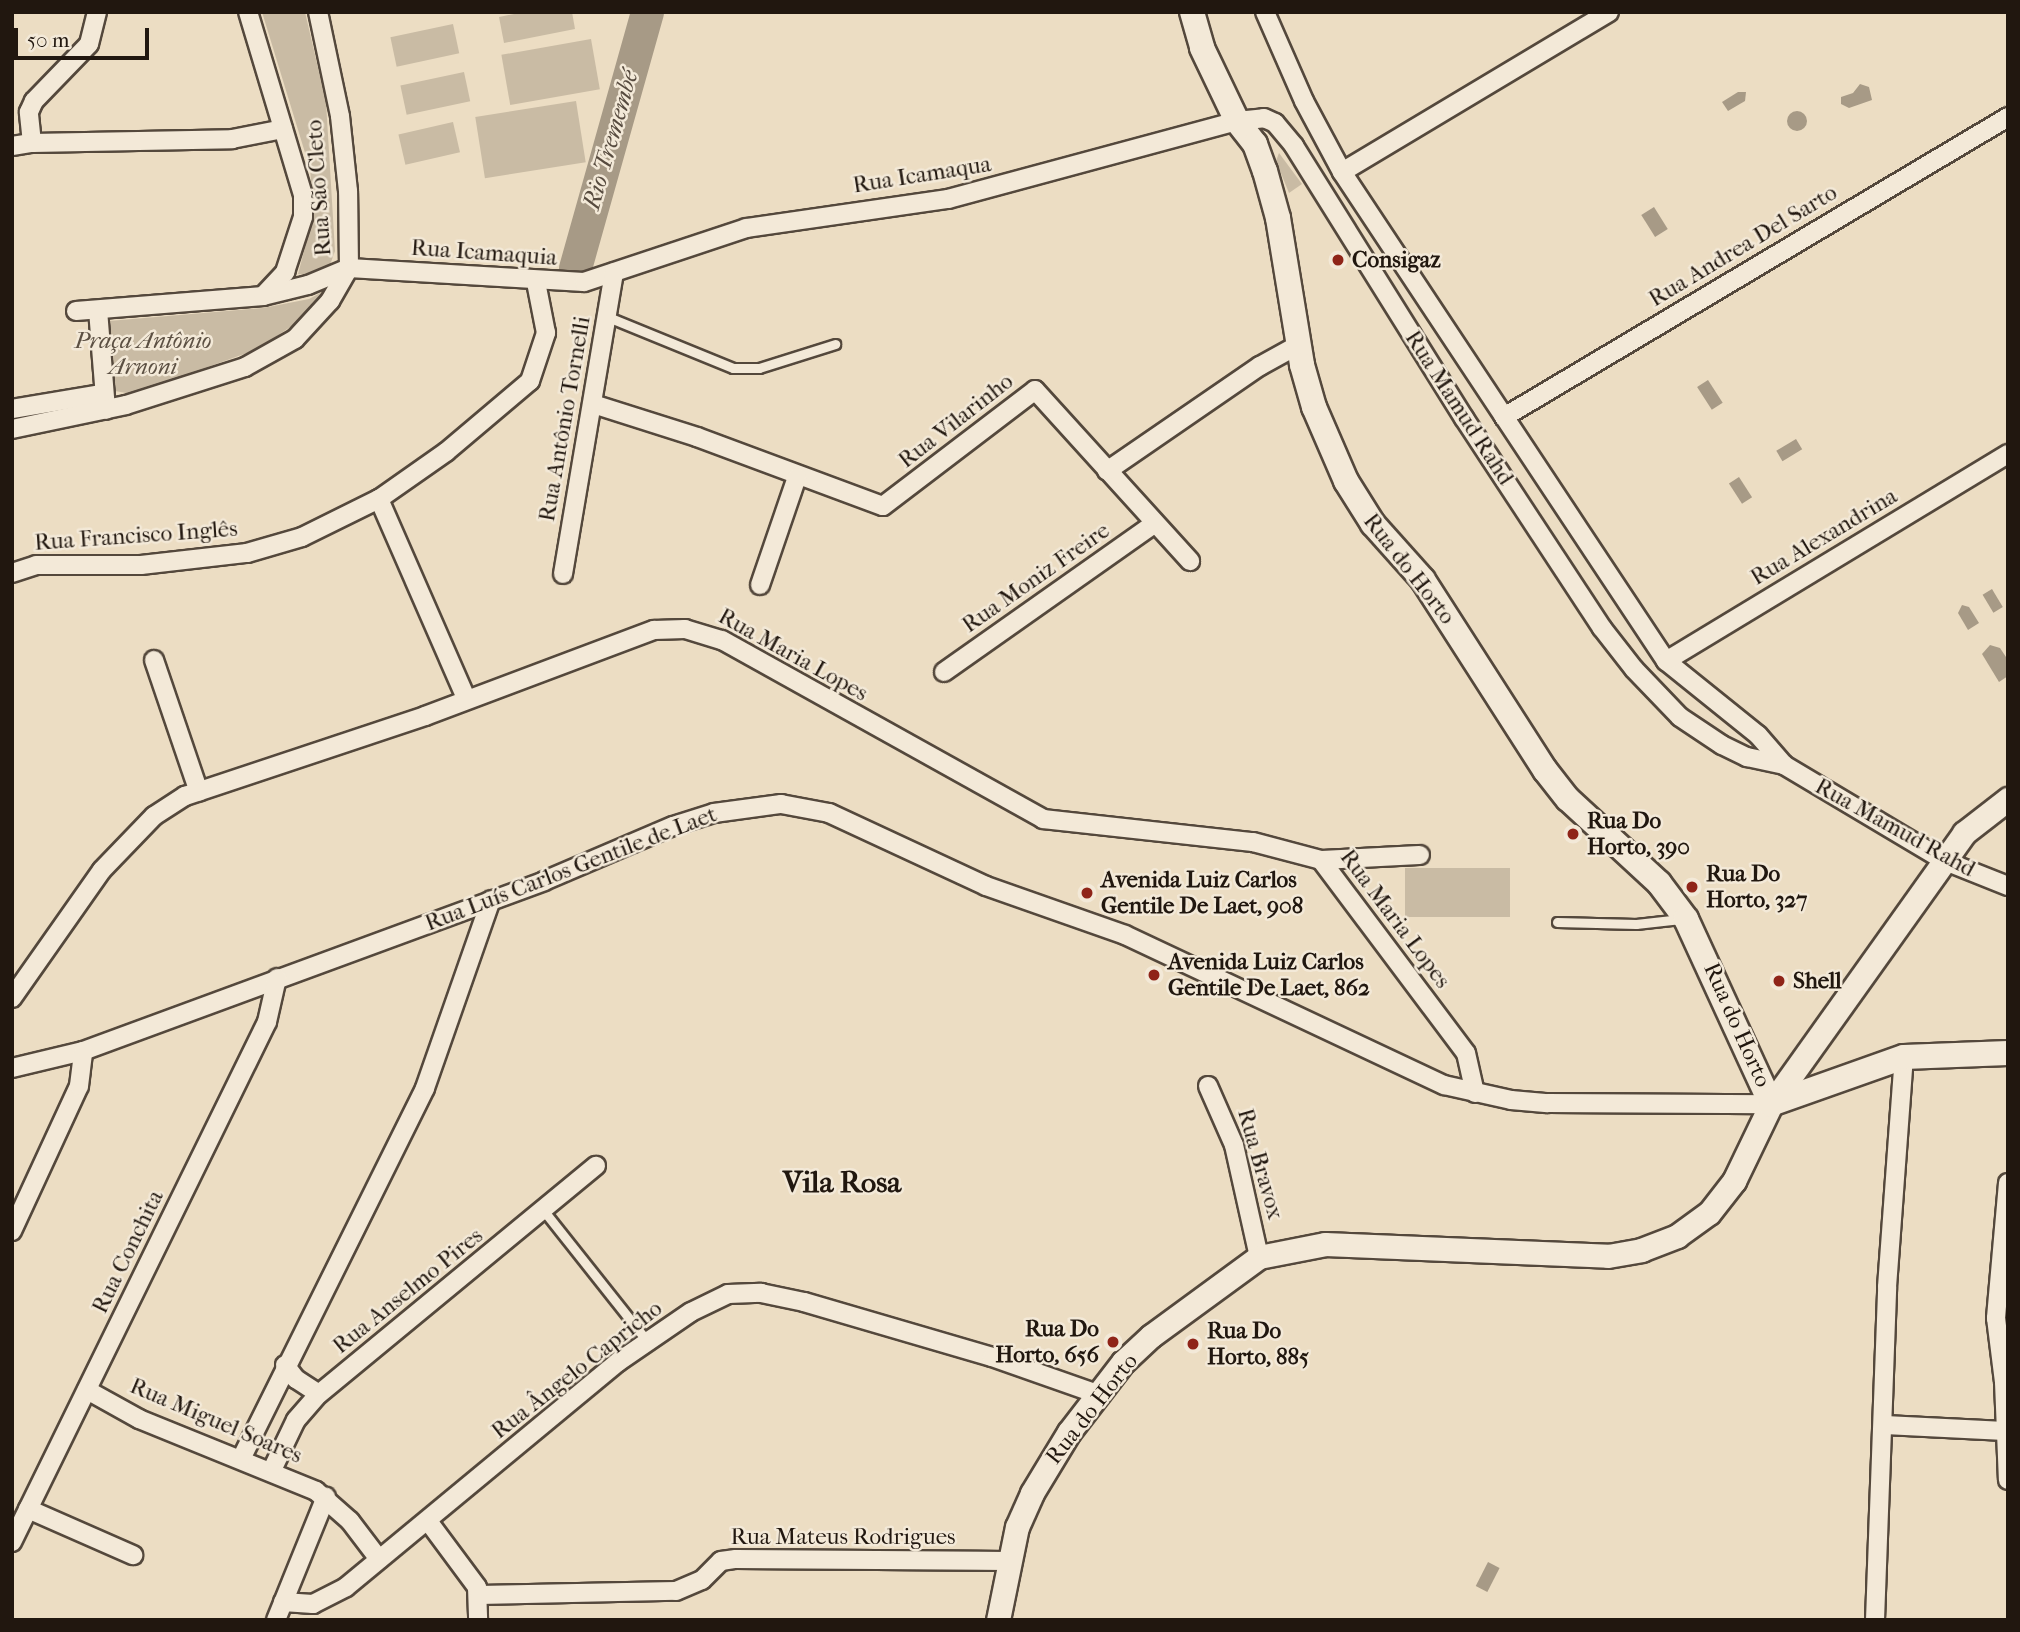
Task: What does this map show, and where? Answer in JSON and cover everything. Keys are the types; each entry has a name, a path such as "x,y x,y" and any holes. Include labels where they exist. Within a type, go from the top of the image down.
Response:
{"main road":[{"path":"1192,12 1202,48 1237,121"},
{"name":"Rua do Horto","path":"1237,121 1255,144 1278,218 1298,345 1328,446 1358,502 1423,580 1520,734 1567,799 1659,883 1686,919 1771,1104"},
{"name":"Rua Luís Carlos Gentile de Laet","path":"1771,1104 1904,1057 2008,1053"}],"street":[{"path":"32,143 29,112 34,101 89,44 97,12"},
{"path":"248,12 283,129 299,170 303,217 285,272 263,296"},
{"name":"Rua São Cleto","path":"12,429 104,402 216,378 274,352 315,319 349,268 348,191 340,116 318,12"},
{"name":"Rua Mamud Rahd","path":"1265,12 1304,101 1342,172 1666,661 1758,735 1784,765 1945,861 2008,887"},
{"path":"1342,172 1609,12"},
{"name":"Rua Andrea Del Sarto","path":"1504,418 2008,117"},
{"name":"Rua Mamud Rahd","path":"1237,121 1264,118 1275,123 1294,146 1464,418 1602,628 1634,669 1680,717 1722,745 1747,757 1784,765"},
{"name":"Rua Icamaqua","path":"614,272 746,228 948,199 1237,121"},
{"path":"12,146 32,143 232,139 283,129"},
{"path":"76,311 263,296 308,285 349,268"},
{"name":"Rua Icamaquia","path":"349,268 536,282 584,282 614,272"},
{"name":"Rua Antônio Tornelli","path":"563,575 614,272"},
{"name":"Rua Francisco Inglês","path":"12,573 36,565 141,565 247,553 302,537 379,499 456,444 530,381 546,333 536,282"},
{"path":"99,310 104,402"},
{"path":"1190,561 1107,471 1298,345"},
{"name":"Rua Vilarinho","path":"593,404 697,437 877,505 887,505 1035,390 1107,471"},
{"name":"Rua São Cleto","path":"12,409 104,402"},
{"name":"Rua Alexandrina","path":"1666,661 2008,454"},
{"path":"760,585 797,477"},
{"path":"379,499 467,700"},
{"name":"Rua Moniz Freire","path":"944,672 1155,523"},
{"name":"Rua Maria Lopes","path":"12,999 102,870 154,816 199,792 467,700 654,630 705,632 1043,819 1246,841 1321,860 1466,1053 1475,1093"},
{"path":"154,660 199,792"},
{"path":"1771,1104 1945,861 1982,815 2008,799"},
{"name":"Rua Luís Carlos Gentile de Laet","path":"12,1068 83,1051 491,900 714,813 752,805 808,807 986,886 1125,935 1416,1074 1475,1093 1548,1103 1771,1104"},
{"path":"1321,860 1420,855"},
{"path":"241,1459 285,1365 425,1088 491,900"},
{"name":"Rua Conchita","path":"12,1542 267,1022 278,978"},
{"path":"12,1231 79,1086 83,1051"},
{"path":"1875,1620 1887,1287 1904,1057"},
{"name":"Rua Bravox","path":"1208,1086 1234,1145 1259,1257"},
{"name":"Rua do Horto","path":"998,1620 1006,1562 1032,1493 1097,1394 1151,1336 1259,1257 1325,1244 1608,1256 1640,1251 1677,1236 1709,1213 1734,1181 1771,1104"},
{"name":"Rua Anselmo Pires","path":"272,1470 296,1420 319,1394 596,1166"},
{"path":"2008,1183 1996,1318 2008,1480"},
{"name":"Rua Ângelo Capricho","path":"284,1602 313,1604 330,1598 647,1341 712,1300 742,1292 769,1294 992,1357 1097,1394"},
{"path":"285,1365 296,1379 319,1394"},
{"name":"Rua Miguel Soares","path":"87,1390 139,1419 272,1470 326,1497"},
{"path":"1884,1425 2006,1431"},
{"path":"276,1620 326,1497 379,1559"},
{"path":"28,1509 133,1555"},
{"path":"428,1521 474,1581 479,1595 478,1620"},
{"name":"Rua Mateus Rodrigues","path":"479,1595 676,1591 691,1587 727,1559 1006,1562"}],"lane":[{"path":"608,317 720,365 746,370 835,344"},
{"path":"1558,922 1636,924 1686,919"},
{"path":"544,1211 647,1341"}],"green space":[{"path":"262,12 305,12 326,102 335,251 330,265 313,276 298,274 314,214 310,169"},
{"path":"524,12 572,12 575,29 504,43 499,17"},
{"path":"453,24 459,53 397,67 390,37"},
{"path":"591,39 600,89 510,105 501,55"},
{"path":"464,72 470,101 407,115 400,86"},
{"path":"576,101 586,162 485,178 475,117"},
{"path":"453,122 460,152 405,165 398,135"},
{"path":"1279,153 1302,184 1289,193 1276,161"},
{"name":"Praça Antônio Arnoni","path":"326,290 293,325 258,349 132,394 115,391 109,321 263,308 309,299"},
{"path":"1405,868 1510,868 1510,917 1405,917"}],"shaded area":[{"path":"1860,84 1869,87 1872,100 1849,108 1841,104 1841,97 1853,93"},
{"path":"1738,92 1746,92 1745,101 1728,111 1722,102"},
{"path":"1797,111 1804,114 1807,121 1804,128 1797,131 1790,128 1787,121 1790,114"},
{"path":"1654,207 1668,229 1655,237 1641,215"},
{"path":"1708,380 1723,403 1712,410 1697,387"},
{"path":"1796,439 1802,449 1782,461 1776,451"},
{"path":"1739,477 1752,497 1742,504 1729,484"},
{"path":"1992,589 2003,607 1993,613 1983,595"},
{"path":"1962,605 1969,607 1979,623 1968,630 1958,613"},
{"path":"1990,645 2000,648 2008,660 2008,676 1999,682 1982,654"},
{"path":"1488,1562 1500,1568 1487,1592 1476,1586"}],"waterway":[{"name":"Rio Tremembé","path":"575,268 647,12"}],"place":[{"name":"Consigaz","path":"1338,260"},
{"name":"Rua Do Horto, 390","path":"1573,834"},
{"name":"Rua Do Horto, 327","path":"1692,887"},
{"name":"Avenida Luiz Carlos Gentile De Laet, 908","path":"1087,893"},
{"name":"Avenida Luiz Carlos Gentile De Laet, 862","path":"1154,975"},
{"name":"Shell","path":"1779,981"},
{"name":"Rua Do Horto, 656","path":"1113,1342"},
{"name":"Rua Do Horto, 885","path":"1193,1344"}],"district":[{"name":"Vila Rosa","path":"842,1183"}]}
